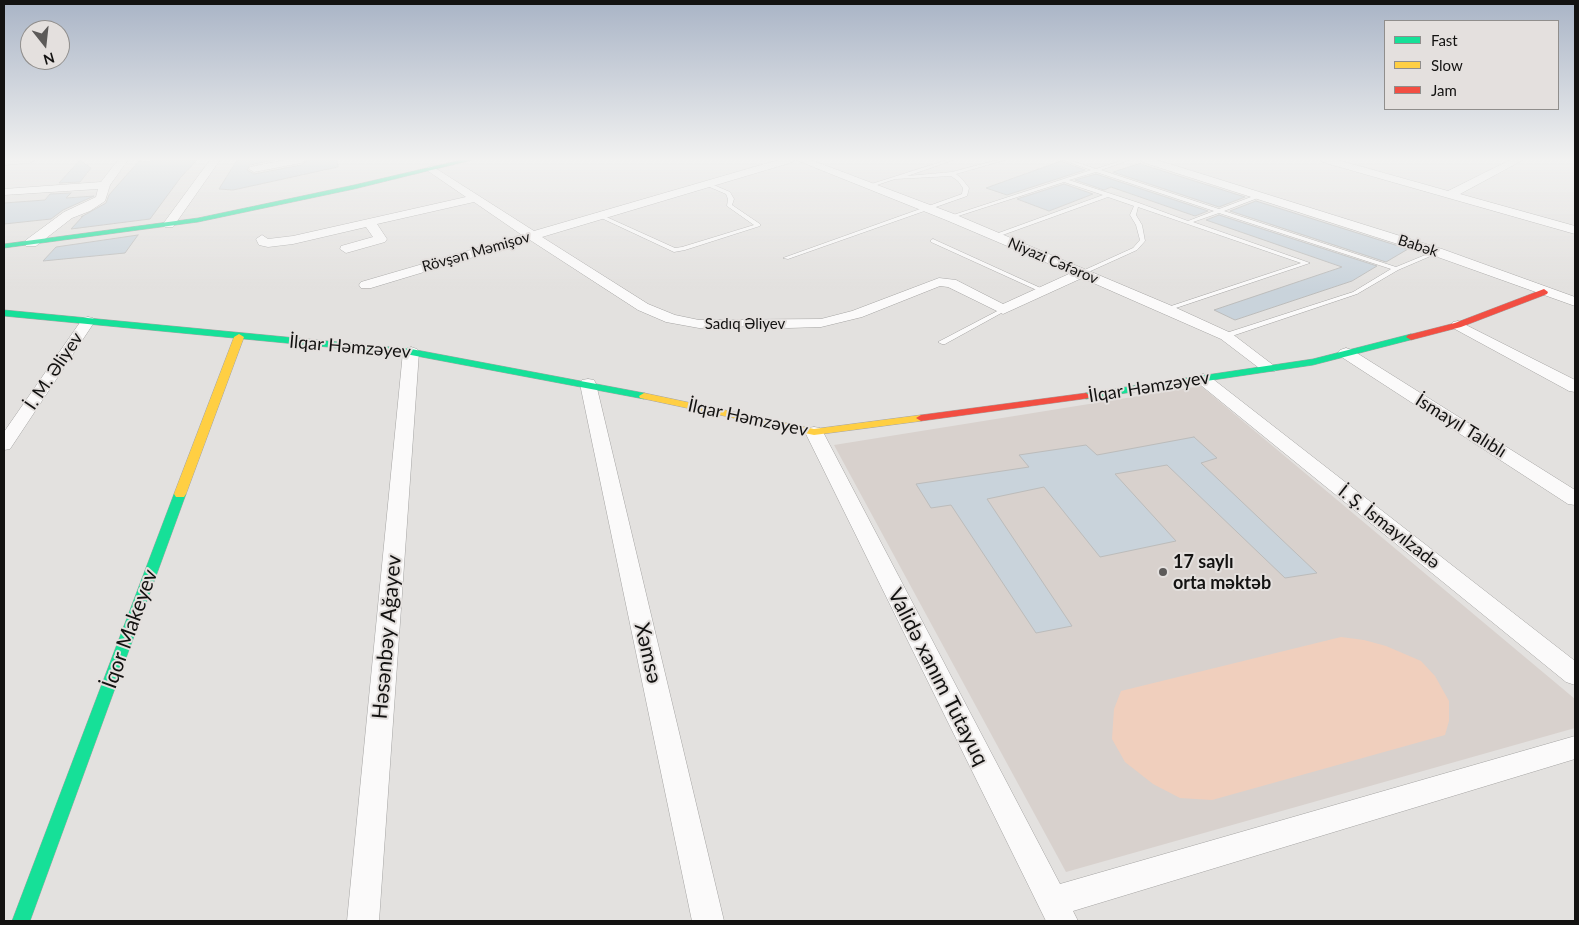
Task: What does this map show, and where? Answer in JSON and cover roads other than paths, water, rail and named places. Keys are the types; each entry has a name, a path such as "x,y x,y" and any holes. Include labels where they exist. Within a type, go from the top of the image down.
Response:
{"street":[{"path":"31,243 68,215 94,203"},
{"path":"169,224 184,203"},
{"path":"4,246 198,220 280,203"},
{"path":"262,239 263,242 275,243 454,203"},
{"name":"Sadıq Əliyev","path":"484,203 643,307 671,319 699,324 759,322 788,324 821,323 857,314 939,282 951,284 1003,310"},
{"name":"Rövşən Məmişov","path":"366,284 643,203"},
{"name":"Niyazi Cəfərov","path":"913,203 995,236 1226,336 1269,368"},
{"name":"Babək","path":"1286,203 1437,252 1575,302"},
{"path":"1478,203 1575,230"},
{"path":"346,249 381,239 370,223"},
{"path":"1003,310 1082,273"},
{"name":"İlqar Həmzəyev","path":"4,313 239,337 412,352 588,384 814,432 1203,380 1313,362 1458,325 1544,292"},
{"name":"İ. M. Əliyev","path":"4,445 88,322"},
{"path":"1458,325 1575,388"},
{"name":"İqor Makeyev","path":"21,921 239,337"},
{"name":"Həsənbəy Ağayev","path":"363,921 412,352"},
{"name":"İsmayıl Talıblı","path":"1346,354 1575,499"},
{"name":"İ. Ş. İsmayılzadə","path":"1203,380 1575,675"},
{"name":"Xəmsə","path":"588,384 708,921"},
{"name":"Validə xanım Tutayuq","path":"814,432 1057,912"},
{"path":"1057,912 1575,748"}],"lane":[{"path":"600,216 674,250 683,249 758,225 729,205 729,203"},
{"path":"786,258 940,203"},
{"path":"950,217 992,203"},
{"path":"995,236 1086,203"},
{"path":"1198,203 1396,269"},
{"path":"1190,222 1238,203"},
{"path":"1082,273 1134,249 1143,240 1134,215 1137,204 1307,263 1166,309"},
{"path":"933,241 1043,291"},
{"path":"1226,336 1355,293 1396,269 1437,252"},
{"path":"942,342 1003,310"}],"place":[{"name":"17 saylı orta məktəb","path":"1163,572"}]}
